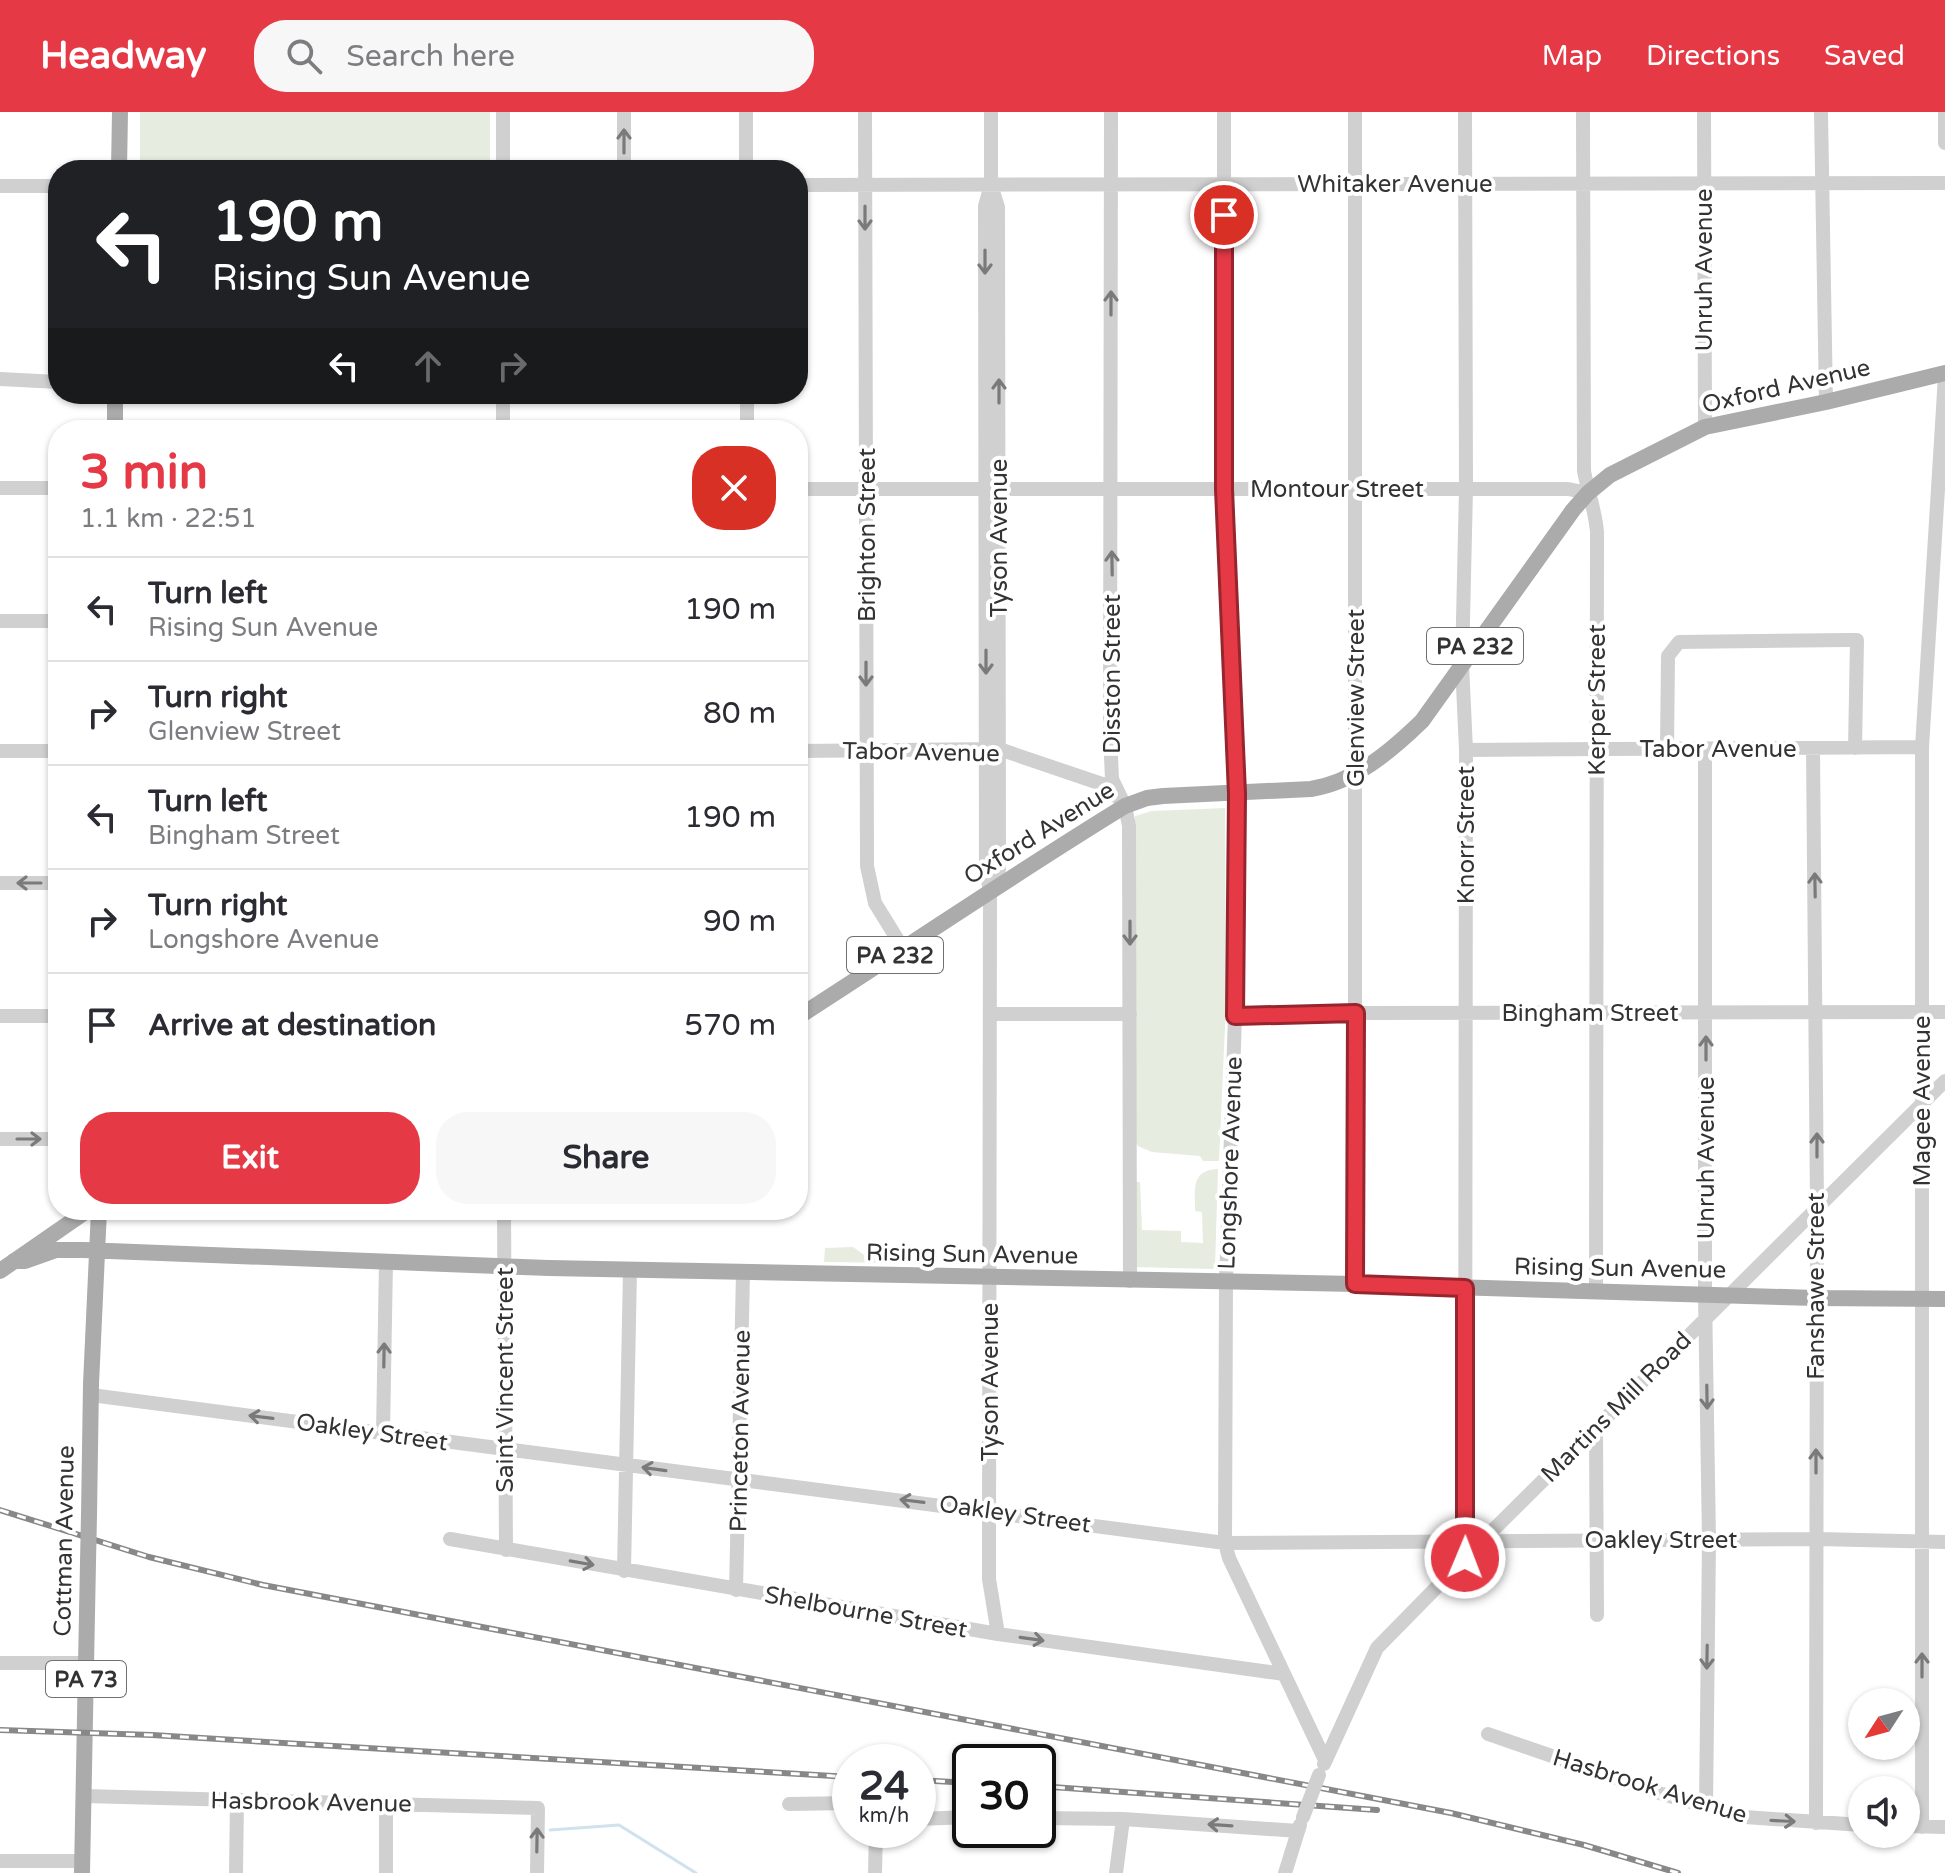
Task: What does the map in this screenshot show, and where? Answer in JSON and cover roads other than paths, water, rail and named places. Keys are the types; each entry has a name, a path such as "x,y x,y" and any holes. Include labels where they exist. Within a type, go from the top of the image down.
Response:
{"main road":[{"path":"119,160 120,112"},
{"name":"Oxford Avenue","path":"808,1011 904,950 990,890 1125,806 1147,798 1326,787 1356,774 1422,721 1573,510 1610,475 1705,427 1945,374"},
{"path":"5,1265 73,1220"},
{"name":"Cottman Avenue","path":"82,1867 91,1395 99,1220"},
{"name":"Rising Sun Avenue","path":"5,1265 56,1250 743,1273 1945,1299"}],"street":[{"path":"503,112 503,160"},
{"path":"624,112 624,160"},
{"path":"746,112 746,160"},
{"name":"Brighton Street","path":"865,112 867,866 871,894 904,950"},
{"name":"Tyson Avenue","path":"991,112 991,185 985,206 992,339 992,749 999,869 990,890 989,1579 998,1634"},
{"name":"Disston Street","path":"1111,112 1110,734 1112,779 1125,806 1129,826 1130,1281"},
{"name":"Longshore Avenue","path":"1224,112 1224,489 1237,794 1235,1016 1226,1282 1225,1543 1229,1558 1325,1760"},
{"name":"Glenview Street","path":"1355,112 1355,1284"},
{"name":"Knorr Street","path":"1325,1760 1377,1648 1465,1558 1473,1542 1465,1288 1466,750 1462,664 1466,489 1465,112"},
{"name":"Kerper Street","path":"1583,112 1584,471 1596,512 1597,532 1596,1291"},
{"name":"Unruh Avenue","path":"1704,112 1705,427"},
{"path":"1821,112 1826,402"},
{"path":"1945,112 1945,143"},
{"name":"Whitaker Avenue","path":"808,185 1945,183"},
{"path":"0,186 48,186"},
{"name":"Magee Avenue","path":"1922,1827 1922,747 1942,484 1945,374"},
{"path":"0,379 48,381"},
{"path":"0,488 48,488"},
{"name":"Montour Street","path":"808,489 1568,489 1588,493"},
{"path":"0,621 48,621"},
{"path":"1667,748 1667,662 1674,645 1685,641 1857,640 1855,748"},
{"name":"Tabor Avenue","path":"1466,750 1922,747"},
{"name":"Tabor Avenue","path":"808,751 992,749 1102,784 1112,790 1125,806"},
{"name":"Unruh Avenue","path":"1705,749 1705,1294 1709,1541 1706,1807"},
{"name":"Fanshawe Street","path":"1813,749 1817,1206 1816,1823"},
{"path":"0,751 48,751"},
{"path":"0,883 48,883"},
{"name":"Bingham Street","path":"1235,1016 1945,1012"},
{"path":"990,1014 1130,1014"},
{"path":"0,1016 48,1016"},
{"name":"Martins Mill Road","path":"1473,1542 1596,1428 1945,1081"},
{"path":"0,1139 48,1139"},
{"name":"Saint Vincent Street","path":"504,1220 506,1550"},
{"path":"383,1433 386,1262"},
{"path":"624,1571 630,1270"},
{"name":"Princeton Avenue","path":"736,1590 743,1273"},
{"name":"Oakley Street","path":"91,1395 1225,1543 1817,1539 1945,1542"},
{"path":"1596,1428 1597,1615"},
{"name":"Shelbourne Street","path":"450,1539 998,1634 1284,1674"},
{"path":"0,1663 86,1663"},
{"name":"Hasbrook Avenue","path":"1488,1734 1706,1807 1767,1820 1848,1824"},
{"path":"1285,1873 1325,1760"},
{"name":"Hasbrook Avenue","path":"84,1796 538,1808 537,1873"},
{"path":"236,1873 237,1800"},
{"path":"789,1804 832,1803"},
{"path":"386,1804 386,1873"},
{"path":"1056,1818 1300,1824"},
{"path":"1116,1873 1123,1819"},
{"path":"1922,1827 1945,1827"},
{"path":"875,1873 876,1848"},
{"path":"0,1861 82,1867"}],"waterway":[{"path":"550,1830 619,1825 696,1873"}],"railway":[{"path":"0,1510 149,1557 263,1585 1451,1813 1584,1845 1678,1873"},
{"path":"0,1730 152,1735 832,1776"},
{"path":"936,1781 952,1782"},
{"path":"1056,1787 1377,1810"}]}
